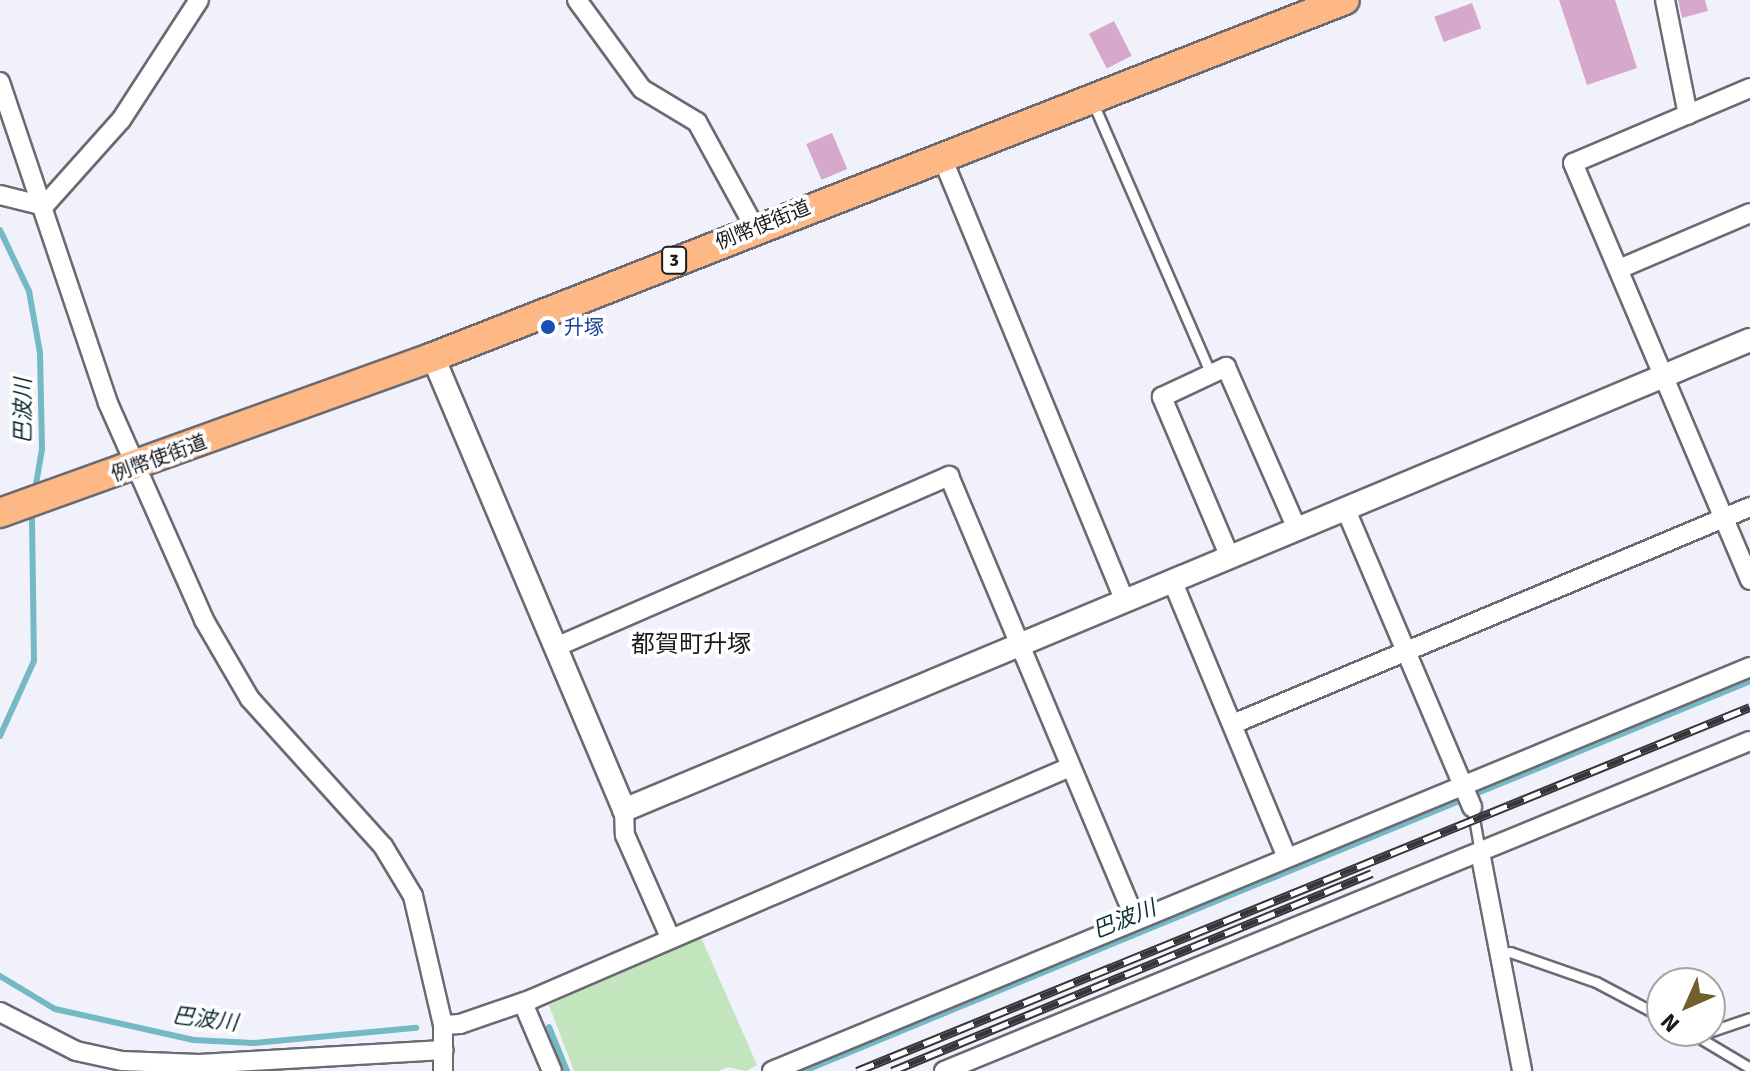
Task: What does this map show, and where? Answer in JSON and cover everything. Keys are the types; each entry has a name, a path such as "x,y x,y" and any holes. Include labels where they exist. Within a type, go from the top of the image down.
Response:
{"main road":[{"name":"例幣使街道","path":"0,513 433,357 1090,96 1345,0"}],"street":[{"path":"44,206 121,120 199,0"},
{"path":"577,0 642,89 697,122 755,228"},
{"path":"1665,0 1688,115"},
{"path":"0,82 108,403 175,563 250,699 400,870 423,925 443,1025 443,1071"},
{"path":"1750,88 1573,163 1750,580"},
{"path":"941,155 1125,601"},
{"path":"0,195 44,206"},
{"path":"1619,269 1750,213"},
{"path":"624,810 1750,340"},
{"path":"433,357 624,810 625,835 670,937"},
{"path":"1229,555 1162,397 1226,367 1297,529"},
{"path":"556,647 949,476 1017,645 1134,917"},
{"path":"1233,724 1750,507"},
{"path":"1346,510 1409,650 1472,807"},
{"path":"1172,580 1286,855"},
{"path":"772,1071 1134,917 1750,667"},
{"path":"944,1071 1750,741"},
{"path":"443,1025 523,1003 1070,767"},
{"path":"1480,852 1496,954 1522,1071"},
{"path":"523,1003 552,1071"},
{"path":"0,1012 76,1051 135,1062 199,1064 444,1050"}],"lane":[{"path":"1090,96 1211,374"},
{"path":"1472,807 1480,852"},
{"path":"1496,954 1510,952 1596,982 1646,1009"},
{"path":"1726,1024 1750,1018"},
{"path":"1715,1047 1750,1068"}],"green space":[{"path":"700,935 757,1065 746,1071 728,1067 719,1071 574,1071 549,1005"}],"building":[{"path":"1559,0 1615,0 1637,68 1587,85"},
{"path":"1678,0 1705,0 1708,11 1682,18"},
{"path":"1472,3 1481,28 1444,42 1434,17"},
{"path":"1114,21 1132,56 1107,68 1089,34"},
{"path":"832,133 847,169 821,180 806,144"}],"waterway":[{"name":"巴波川","path":"0,230 29,291 40,353 42,449 35,490"},
{"name":"巴波川","path":"0,736 34,661 32,509"},
{"name":"巴波川","path":"1480,792 1750,681"},
{"name":"巴波川","path":"804,1071 1459,801"},
{"name":"巴波川","path":"0,976 55,1009 194,1040 253,1043 416,1028"},
{"name":"巴波川","path":"549,1027 567,1071"}],"railway":[{"path":"857,1071 1750,707"},
{"path":"892,1071 1372,873"}],"place":[{"name":"升塚","path":"548,327"}],"district":[{"name":"都賀町升塚","path":"691,645"}]}
